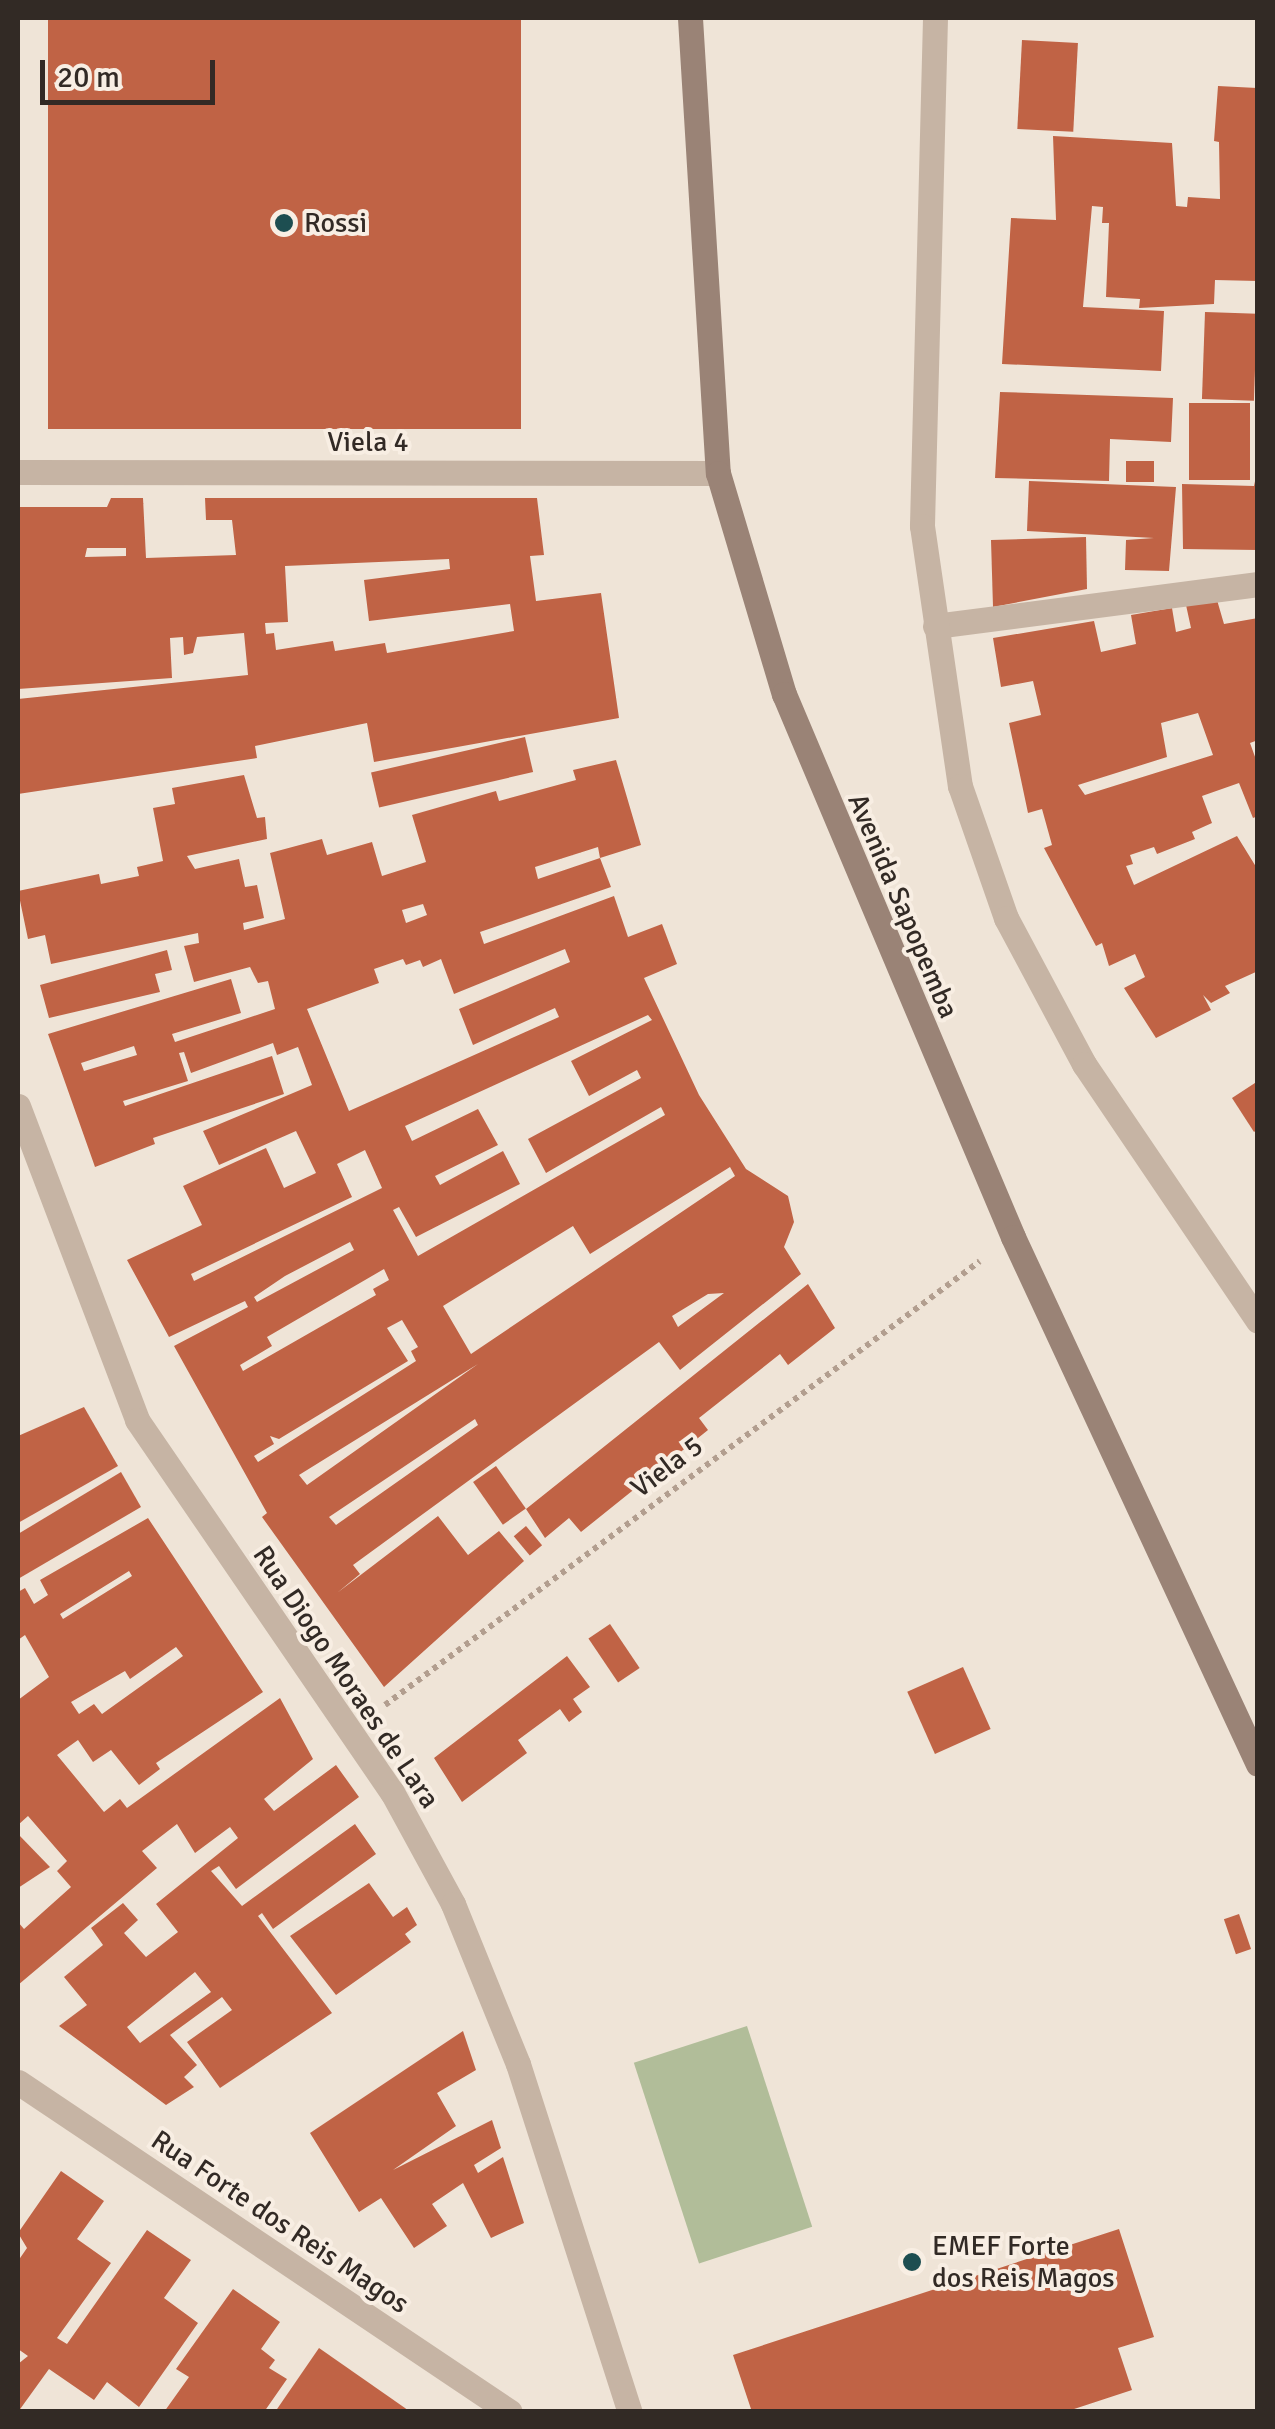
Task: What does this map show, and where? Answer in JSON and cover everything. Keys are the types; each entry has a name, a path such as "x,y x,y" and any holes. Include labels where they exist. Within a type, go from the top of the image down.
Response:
{"main road":[{"name":"Avenida Sapopemba","path":"690,18 718,473 784,694 1013,1236 1258,1764"}],"street":[{"path":"935,18 922,526 960,786 1006,918 1084,1064 1258,1321"},
{"name":"Viela 4","path":"18,472 718,473"},
{"path":"935,626 1258,584"},
{"name":"Rua Diogo Moraes de Lara","path":"18,1106 138,1420 348,1733 392,1792 453,1904 518,2064 630,2412"},
{"name":"Rua Forte dos Reis Magos","path":"18,2082 510,2412"}],"path":[{"name":"Viela 5","path":"348,1733 1013,1236"}],"green space":[{"path":"747,2026 812,2227 699,2263 634,2063"}],"building":[{"name":"Rossi","path":"48,18 521,18 521,429 48,429"},
{"path":"1022,40 1078,43 1073,132 1017,129"},
{"path":"1218,86 1257,88 1258,281 1215,280 1214,304 1139,308 1140,299 1106,297 1109,223 1102,223 1103,207 1092,206 1083,307 1164,311 1161,371 1002,364 1011,218 1056,220 1053,136 1172,143 1176,206 1187,207 1188,197 1220,199 1219,142 1214,141"},
{"path":"1205,312 1257,314 1254,401 1202,399"},
{"path":"1000,392 1173,398 1171,442 1110,439 1109,481 995,478"},
{"path":"1189,403 1250,403 1250,480 1189,480"},
{"path":"1126,461 1154,461 1154,482 1126,482"},
{"path":"1258,467 1258,550 1183,549 1182,484 1254,486"},
{"path":"1029,481 1176,487 1169,571 1125,570 1126,540 1154,538 1027,531"},
{"path":"111,498 143,498 146,558 236,555 232,520 206,520 205,498 537,498 544,555 530,556 536,601 601,593 619,718 374,762 367,723 255,746 257,758 18,794 18,699 248,675 244,633 197,637 193,653 184,655 183,637 170,638 172,678 18,689 18,507 107,507","holes":["87,548 126,548 126,556 85,557","449,559 450,569 364,580 369,621 510,604 514,631 387,653 385,643 335,651 333,641 276,650 274,633 266,634 265,623 288,622 285,566"]},
{"path":"1086,537 1087,589 993,607 991,540"},
{"path":"1217,600 1224,624 1258,618 1258,740 1250,743 1258,765 1258,816 1253,818 1239,783 1202,796 1212,823 1192,832 1195,839 1157,854 1154,847 1130,855 1133,864 1126,866 1134,885 1237,836 1258,870 1258,971 1225,986 1230,993 1211,1003 1203,995 1211,1010 1156,1038 1124,988 1145,977 1135,954 1109,966 1102,943 1096,946 1044,848 1052,845 1042,809 1028,813 1009,723 1041,715 1033,681 1001,687 993,638 1094,621 1101,652 1136,644 1131,615 1172,608 1176,632 1191,628 1186,605","holes":["1198,713 1213,755 1085,795 1078,785 1167,757 1161,723"]},
{"path":"525,737 533,772 379,808 371,773"},
{"path":"616,760 641,845 600,858 611,887 480,932 484,944 614,896 628,937 662,924 677,964 644,978 699,1095 746,1169 788,1196 794,1222 784,1247 801,1274 680,1370 659,1342 353,1565 360,1574 337,1593 438,1516 468,1555 499,1531 524,1561 384,1687 262,1517 267,1513 174,1346 248,1307 245,1301 169,1337 127,1260 202,1225 183,1186 266,1148 284,1188 316,1173 296,1131 219,1165 203,1131 312,1085 298,1047 277,1055 273,1043 191,1073 184,1052 179,1053 188,1081 123,1101 125,1106 272,1056 284,1094 153,1138 155,1144 95,1167 48,1034 231,979 241,1013 172,1034 175,1042 275,1009 268,981 258,983 250,967 194,982 184,946 199,943 198,933 51,964 45,935 28,939 18,891 99,874 101,884 139,876 137,867 163,861 153,808 175,804 172,788 244,775 257,818 265,817 267,839 187,856 195,869 239,859 245,887 257,885 264,918 243,923 244,930 285,919 270,853 322,839 327,855 372,842 382,876 426,862 412,815 496,791 499,801 576,780 573,770","holes":["598,847 600,858 538,879 535,867","423,904 427,915 406,923 402,910","565,949 570,962 459,1009 473,1045 555,1008 559,1017 349,1111 307,1009 379,983 374,969 403,959 406,965 420,960 423,967 441,959 454,994","648,1015 652,1020 571,1061 589,1096 637,1070 641,1078 528,1139 546,1173 661,1107 665,1115 418,1256 393,1210 399,1207 416,1237 520,1184 503,1151 440,1185 435,1176 498,1145 478,1109 412,1141 405,1126","134,1046 137,1055 84,1071 81,1063","365,1150 382,1188 194,1281 191,1274 352,1197 337,1164","730,1167 735,1176 471,1354 443,1306 573,1226 590,1254","350,1242 354,1250 257,1302 254,1297 285,1276","384,1269 389,1280 373,1289 376,1295 243,1371 240,1365 272,1346 267,1337","724,1293 678,1327 672,1316 708,1294","402,1320 418,1347 411,1351 416,1361 258,1462 254,1456 274,1444 270,1436 279,1439 408,1361 387,1328","478,1364 307,1485 299,1475","475,1419 478,1425 336,1525 329,1517"]},
{"path":"167,950 172,970 155,974 160,992 49,1018 40,985"},
{"path":"1258,1081 1258,1129 1254,1132 1232,1098"},
{"path":"808,1284 835,1328 788,1365 780,1354 699,1418 708,1430 581,1532 569,1518 545,1538 526,1509"},
{"path":"84,1407 118,1466 18,1523 18,1436"},
{"path":"496,1466 526,1509 503,1525 473,1482"},
{"path":"121,1472 141,1507 18,1579 18,1534"},
{"path":"148,1518 263,1692 156,1763 160,1769 139,1785 111,1750 93,1762 78,1740 57,1755 104,1812 120,1799 127,1808 280,1698 313,1759 264,1799 274,1811 336,1765 359,1797 236,1889 219,1866 211,1871 242,1906 355,1824 376,1854 273,1929 262,1913 258,1916 332,2013 220,2088 187,2042 232,2010 222,1997 170,2035 197,2065 184,2077 194,2087 166,2105 59,2026 87,2005 64,1977 103,1945 91,1928 123,1903 138,1920 124,1933 146,1957 178,1932 156,1904 238,1838 230,1827 195,1853 177,1824 142,1851 157,1868 18,1985 18,1922 24,1929 71,1887 57,1871 67,1861 28,1816 18,1825 18,1700 49,1677 25,1635 18,1640 18,1592 25,1588 34,1604 48,1595 40,1580","holes":["129,1571 132,1576 63,1619 60,1614","176,1647 183,1656 102,1714 94,1704 79,1714 71,1702 125,1671 130,1679","195,1972 211,1992 140,2043 127,2027"]},
{"path":"526,1526 542,1545 530,1555 514,1536"},
{"path":"610,1624 640,1668 618,1682 588,1639"},
{"path":"567,1656 590,1687 573,1699 582,1712 569,1722 560,1709 518,1740 527,1753 462,1802 434,1758"},
{"path":"963,1667 991,1729 935,1754 907,1692"},
{"path":"18,1834 50,1867 18,1888"},
{"path":"369,1883 393,1917 407,1907 417,1925 405,1934 411,1942 336,1995 290,1936"},
{"path":"1239,1914 1251,1949 1236,1954 1224,1919"},
{"path":"463,2031 476,2070 437,2093 456,2126 393,2170 492,2120 501,2148 474,2165 478,2173 503,2157 524,2223 491,2238 463,2183 432,2204 447,2226 414,2248 381,2198 359,2212 310,2133"},
{"path":"61,2171 104,2201 77,2239 111,2263 57,2338 67,2344 147,2230 191,2260 164,2298 198,2323 139,2407 107,2382 94,2400 49,2369 18,2412 18,2364 28,2356 18,2349 18,2261 27,2248 18,2233"},
{"path":"1119,2229 1154,2337 1118,2348 1132,2390 1065,2412 752,2412 733,2355"},
{"path":"233,2289 280,2322 261,2349 275,2360 269,2368 287,2379 264,2412 164,2412 189,2377 176,2369"},
{"path":"319,2348 405,2408 410,2412 275,2412"}],"place":[{"name":"Rossi","path":"284,223"},
{"name":"EMEF Forte dos Reis Magos","path":"912,2262"}]}
